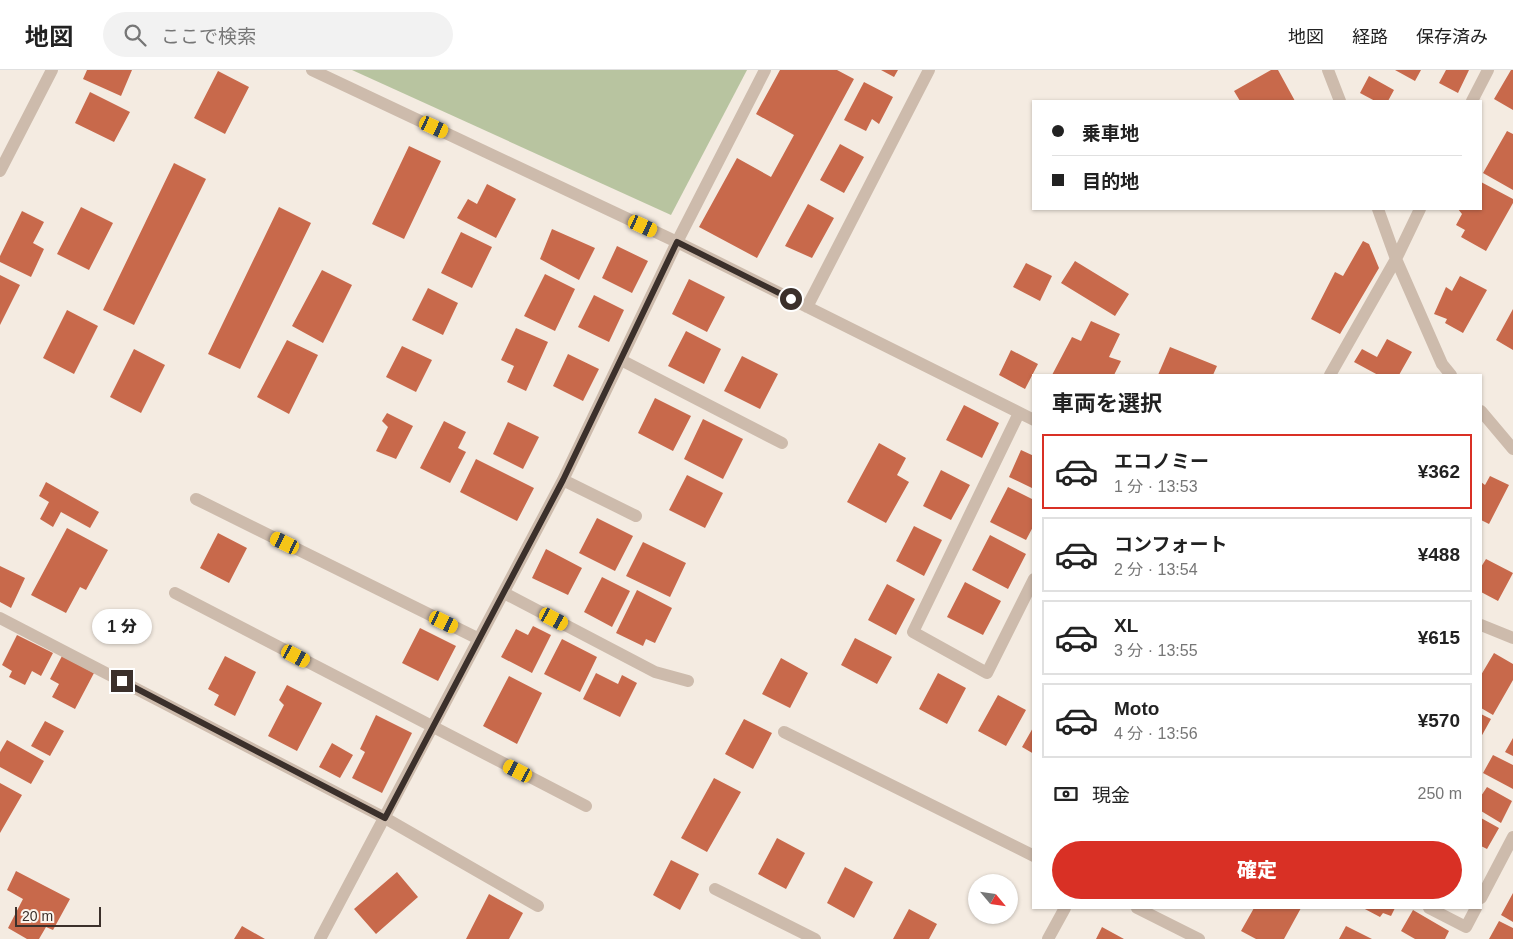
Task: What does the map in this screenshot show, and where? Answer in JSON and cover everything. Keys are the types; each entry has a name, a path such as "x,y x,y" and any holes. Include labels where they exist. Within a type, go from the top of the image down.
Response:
{"street":[{"path":"0,171 52,70"},
{"path":"312,70 677,242 1032,419"},
{"path":"320,939 563,480 677,242 765,70"},
{"path":"807,307 928,70"},
{"path":"1328,70 1340,100"},
{"path":"1473,100 1488,70"},
{"path":"1378,210 1396,259 1442,364 1450,374"},
{"path":"1331,374 1396,259 1420,210"},
{"path":"621,360 782,443"},
{"path":"1482,412 1513,449"},
{"path":"1019,413 912,632 987,674 1032,582"},
{"path":"563,480 636,516"},
{"path":"196,499 479,639"},
{"path":"175,593 586,806"},
{"path":"504,593 654,672 688,681"},
{"path":"0,618 385,818 538,906"},
{"path":"1482,624 1513,638"},
{"path":"784,732 1032,855"},
{"path":"1482,896 1513,837"},
{"path":"715,888 815,939"},
{"path":"1048,939 1064,909"},
{"path":"1139,909 1199,939"},
{"path":"1431,909 1466,928 1476,909"}],"green space":[{"path":"352,70 747,70 671,215"}],"building":[{"path":"87,70 132,70 121,96 83,79"},
{"path":"780,70 837,70 854,79 757,258 699,227 737,158 771,177 794,135 756,114"},
{"path":"881,70 898,70 894,77"},
{"path":"1271,70 1278,70 1294,100 1239,100 1234,91"},
{"path":"1395,70 1421,70 1415,81"},
{"path":"1446,70 1469,70 1458,93 1439,83"},
{"path":"1511,70 1513,70 1513,110 1494,99"},
{"path":"218,71 249,87 225,134 194,118"},
{"path":"1369,76 1394,90 1389,100 1373,100 1360,93"},
{"path":"864,82 893,97 879,124 872,119 866,131 844,120"},
{"path":"90,92 130,112 114,142 75,123"},
{"path":"1507,131 1513,134 1513,190 1483,173"},
{"path":"840,144 864,157 844,193 820,180"},
{"path":"409,146 441,161 404,239 372,224"},
{"path":"174,163 206,179 134,325 103,310"},
{"path":"1482,183 1513,199 1513,203 1486,251 1461,237 1465,230 1456,225 1462,214 1459,210 1482,210"},
{"path":"487,184 516,199 496,238 457,218 468,199 477,204"},
{"path":"808,204 834,218 812,258 785,246"},
{"path":"81,207 113,223 89,270 57,254"},
{"path":"279,207 311,223 240,369 208,354"},
{"path":"22,211 44,222 33,243 44,249 31,277 0,262 0,256"},
{"path":"552,229 595,248 579,280 540,259"},
{"path":"461,232 492,247 472,288 441,273"},
{"path":"1363,241 1369,244 1379,268 1340,334 1311,319 1335,272 1343,276"},
{"path":"617,246 648,261 632,293 602,278"},
{"path":"1075,261 1129,294 1115,316 1061,283"},
{"path":"1026,263 1052,276 1040,301 1013,287"},
{"path":"322,270 352,285 323,343 292,326"},
{"path":"545,274 575,289 555,331 524,316"},
{"path":"0,275 20,285 0,325"},
{"path":"1460,276 1487,290 1463,333 1445,323 1447,319 1434,314 1446,287 1452,291"},
{"path":"689,279 725,297 707,332 672,314"},
{"path":"428,288 458,303 443,335 412,320"},
{"path":"594,295 624,310 609,342 578,327"},
{"path":"1513,309 1513,350 1496,340"},
{"path":"67,310 98,326 74,374 43,358"},
{"path":"1091,321 1120,334 1109,357 1121,361 1114,374 1053,374 1072,337 1081,341"},
{"path":"516,328 548,342 526,391 507,382 514,366 501,360"},
{"path":"686,331 721,349 704,384 668,366"},
{"path":"1387,339 1412,352 1400,374 1376,374 1354,362 1362,349 1377,357"},
{"path":"287,340 318,355 289,414 257,397"},
{"path":"402,346 432,360 416,392 386,377"},
{"path":"1170,347 1217,366 1213,374 1158,374"},
{"path":"134,349 165,365 141,413 110,397"},
{"path":"1011,350 1038,364 1025,389 999,375"},
{"path":"568,354 599,369 583,401 553,386"},
{"path":"742,356 778,374 760,409 724,391"},
{"path":"655,398 691,416 673,451 638,433"},
{"path":"964,405 999,423 982,458 946,440"},
{"path":"387,413 413,426 396,459 376,451 388,427 382,421"},
{"path":"703,419 743,439 723,479 684,459"},
{"path":"444,421 466,432 458,448 466,452 450,483 420,468"},
{"path":"508,422 539,437 523,469 493,454"},
{"path":"879,443 906,458 897,475 909,482 886,523 847,502"},
{"path":"1021,450 1032,455 1032,488 1009,477"},
{"path":"476,459 534,488 517,521 460,492"},
{"path":"941,470 970,485 951,520 923,506"},
{"path":"687,475 723,493 705,528 669,510"},
{"path":"1490,476 1509,485 1489,524 1482,520 1482,483 1485,485"},
{"path":"46,482 99,512 90,528 61,512 53,527 40,519 49,502 39,496"},
{"path":"1008,487 1032,499 1032,529 1026,540 990,522"},
{"path":"597,518 633,536 615,571 579,553"},
{"path":"914,526 942,540 924,576 896,561"},
{"path":"67,528 108,550 86,590 80,587 66,613 31,595"},
{"path":"218,533 247,548 229,583 200,568"},
{"path":"990,535 1026,554 1008,589 972,570"},
{"path":"643,542 686,563 670,597 626,576"},
{"path":"546,549 582,568 568,595 532,578"},
{"path":"1486,559 1513,573 1498,601 1482,593 1482,565"},
{"path":"0,566 25,578 11,608 0,602"},
{"path":"602,577 630,591 612,627 584,612"},
{"path":"965,582 1001,601 983,635 947,617"},
{"path":"887,584 915,599 896,635 868,620"},
{"path":"637,590 672,608 655,643 646,639 643,646 616,633"},
{"path":"533,626 551,635 532,673 501,657 516,629 528,635"},
{"path":"420,628 456,646 438,681 402,663"},
{"path":"17,635 53,653 41,676 32,671 25,685 9,677 12,671 2,665"},
{"path":"855,638 892,657 877,684 841,665"},
{"path":"562,639 597,657 580,692 544,674"},
{"path":"1494,653 1513,664 1513,680 1493,715 1482,709 1482,673"},
{"path":"62,656 94,673 75,709 52,697 59,684 50,679"},
{"path":"225,656 256,672 235,716 214,705 219,695 208,689"},
{"path":"781,658 808,673 790,708 762,694"},
{"path":"596,673 618,684 622,675 637,683 620,717 583,699"},
{"path":"938,673 966,688 947,724 919,709"},
{"path":"509,676 542,693 517,744 483,726"},
{"path":"287,685 322,703 297,751 268,736 284,705 279,700"},
{"path":"998,695 1026,710 1006,746 978,731"},
{"path":"1482,714 1491,719 1482,735"},
{"path":"376,715 412,733 382,793 352,778 365,752 360,749"},
{"path":"744,719 772,733 753,769 725,754"},
{"path":"45,721 64,731 50,756 31,746"},
{"path":"1032,730 1032,753 1022,747"},
{"path":"1513,738 1513,756 1505,752"},
{"path":"7,740 44,761 31,784 0,767 0,752"},
{"path":"332,743 353,755 340,778 319,767"},
{"path":"1493,755 1513,765 1513,789 1483,773"},
{"path":"714,778 741,792 707,852 681,838"},
{"path":"0,783 22,795 0,833"},
{"path":"1487,787 1512,801 1501,823 1482,812 1482,794"},
{"path":"1482,819 1499,828 1487,849 1482,846"},
{"path":"777,838 805,853 786,889 758,874"},
{"path":"671,860 699,874 680,910 653,895"},
{"path":"845,867 873,882 854,918 827,903"},
{"path":"16,871 70,899 53,930 46,927 39,939 27,939 8,928 23,899 7,890"},
{"path":"397,872 418,897 376,934 354,909"},
{"path":"1513,893 1513,922 1501,915"},
{"path":"489,894 523,913 509,939 466,939"},
{"path":"909,909 937,924 929,939 893,939"},
{"path":"1253,909 1300,909 1284,939 1256,939 1241,931"},
{"path":"1365,909 1394,909 1391,916 1383,913 1380,917"},
{"path":"1413,910 1449,931 1445,939 1415,939 1401,931"},
{"path":"1499,921 1513,928 1513,939 1489,939"},
{"path":"242,926 265,939 234,939"},
{"path":"1346,926 1372,939 1339,939"},
{"path":"1102,927 1124,939 1096,939"}],"route":[{"path":"122,681 385,818 563,480 677,242 791,299"}]}
